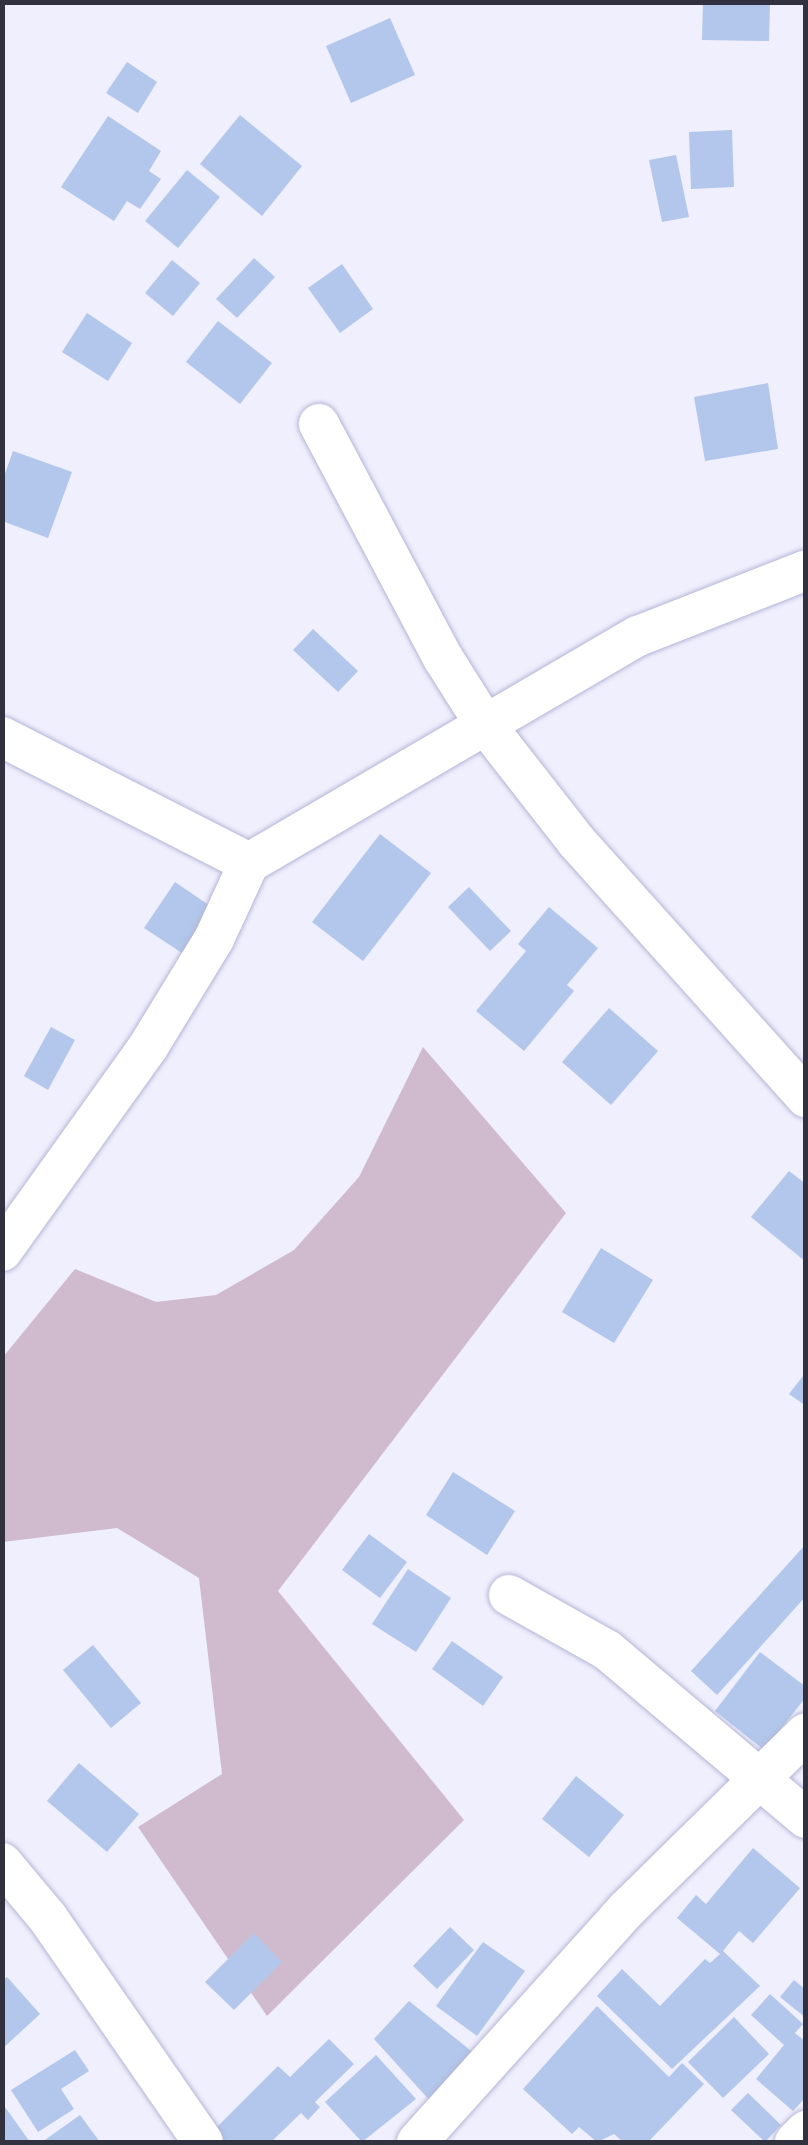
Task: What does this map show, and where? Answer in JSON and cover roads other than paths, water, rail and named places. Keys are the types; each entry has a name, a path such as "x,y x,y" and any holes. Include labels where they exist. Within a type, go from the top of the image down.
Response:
{"street":[{"path":"318,424 442,658 484,723 577,842 806,1097"},
{"path":"2,1251 148,1047 214,939 249,863 638,636 806,570"},
{"path":"2,737 249,863"},
{"path":"509,1595 607,1650 806,1818"},
{"path":"416,2142 626,1910 806,1733"},
{"path":"2,1863 48,1918 203,2142"},
{"path":"794,2142 806,2131"}]}
